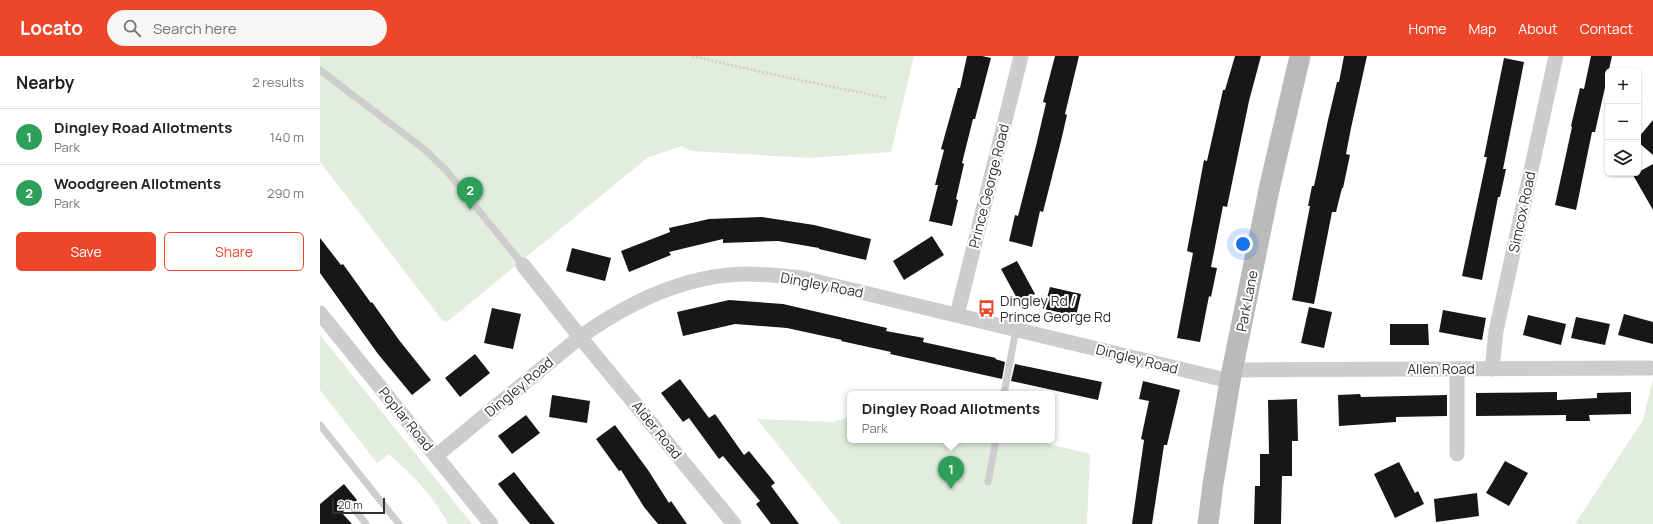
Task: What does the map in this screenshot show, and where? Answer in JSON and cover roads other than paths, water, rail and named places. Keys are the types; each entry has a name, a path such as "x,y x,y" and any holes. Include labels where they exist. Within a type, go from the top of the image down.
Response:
{"main road":[{"name":"Park Lane","path":"1208,524 1213,484 1232,375 1270,185 1300,56"}],"street":[{"name":"Prince George Road","path":"956,315 1021,56"},
{"name":"Simcox Road","path":"1492,369 1496,330 1556,56"},
{"name":"Alder Road","path":"523,265 580,337 734,524"},
{"name":"Dingley Road","path":"436,456 580,337 611,316 637,302 673,287 710,278 743,274 802,278 1016,329 1232,375"},
{"name":"Poplar Road","path":"320,313 491,524"},
{"name":"Allen Road","path":"1232,375 1457,369 1650,368"},
{"path":"1457,369 1457,454"}],"lane":[{"path":"320,70 424,149 440,165 523,265"},
{"path":"1005,391 1016,329"},
{"path":"320,426 399,524"},
{"path":"988,482 995,443"},
{"path":"351,505 366,524"}],"place":[{"name":"Woodgreen Allotments","path":"470,210"},
{"name":"Dingley Rd / Prince George Rd","path":"987,309"},
{"name":"Dingley Road Allotments","path":"951,489"}]}
